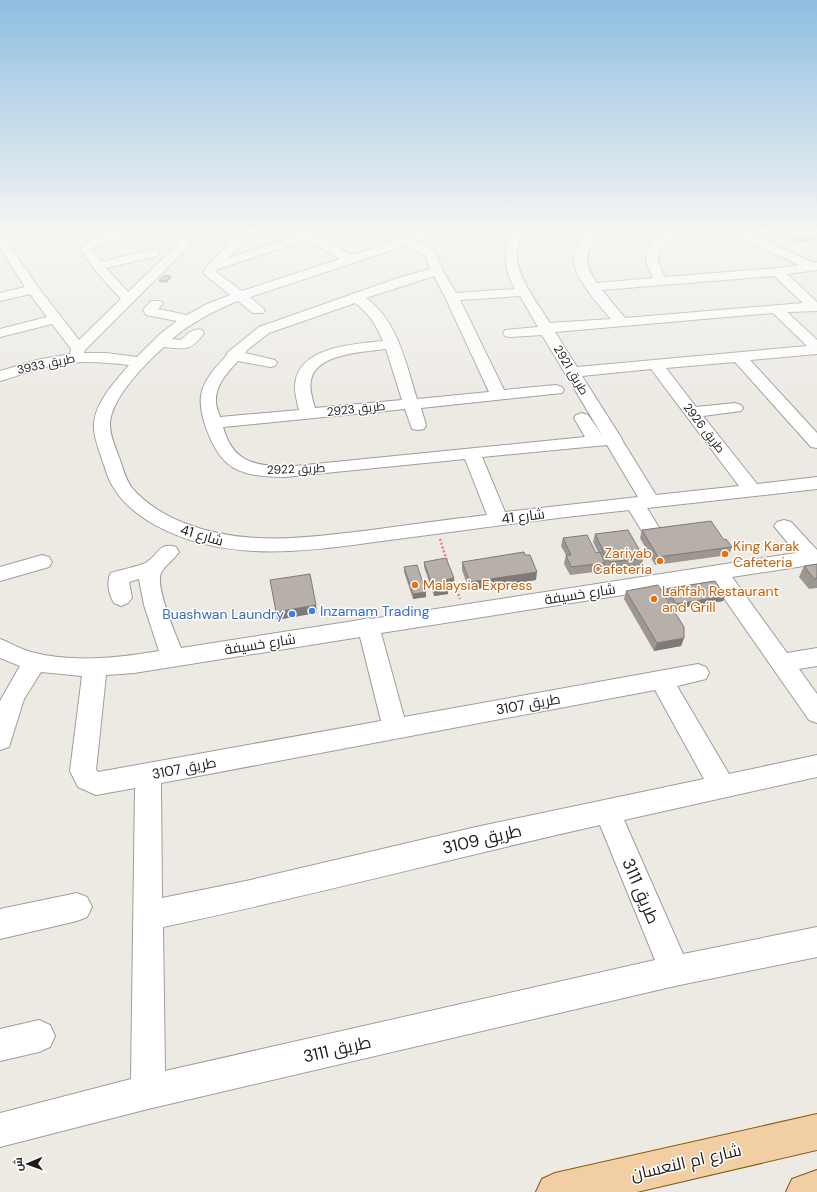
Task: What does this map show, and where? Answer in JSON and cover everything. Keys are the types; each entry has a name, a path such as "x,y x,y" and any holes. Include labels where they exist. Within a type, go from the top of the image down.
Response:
{"main road":[{"name":"شارع ام النعسان","path":"555,1192 817,1132"},
{"path":"805,1192 817,1189"}],"street":[{"path":"0,297 26,291"},
{"path":"34,291 56,319 77,353 137,291"},
{"path":"120,291 128,299"},
{"path":"231,291 258,310"},
{"name":"شارع 41","path":"259,291 240,297 188,319 176,328 121,384 105,411 102,429 118,479 126,493 155,517 174,527 197,535 226,542 266,546 315,544 498,519 752,490 815,485"},
{"name":"طريق 2922","path":"377,291 264,330 253,337 233,356 217,376 210,390 208,402 217,436 233,460 245,466 259,470 285,472 472,455 614,439"},
{"path":"448,291 498,396"},
{"path":"597,291 621,322"},
{"path":"797,291 816,307"},
{"path":"452,297 524,292"},
{"name":"طريق 2921","path":"524,292 614,439 643,502 650,529"},
{"path":"356,298 371,308 378,316 392,344 418,425"},
{"path":"156,304 150,310 151,312 188,319"},
{"path":"729,324 758,322 794,307 816,307"},
{"path":"748,312 758,322"},
{"path":"544,325 621,322 748,312 776,315 817,349"},
{"path":"510,332 544,325 574,315"},
{"path":"0,333 56,319"},
{"path":"161,342 184,345 197,333"},
{"path":"308,414 303,380 307,370 316,360 343,351 392,344"},
{"path":"573,372 656,366 817,349"},
{"name":"طريق 3933","path":"0,376 32,365 77,353 93,357 141,362"},
{"path":"233,356 270,363"},
{"path":"740,358 817,443"},
{"name":"طريق 2926","path":"656,366 752,490"},
{"name":"طريق 2923","path":"214,423 556,390"},
{"path":"692,412 735,408"},
{"path":"582,418 596,442"},
{"path":"472,455 498,519"},
{"path":"784,526 814,558"},
{"path":"169,552 154,567 149,578 149,586 173,658"},
{"name":"شارع خسيفة","path":"34,662 62,666 95,667 173,658 368,626 814,558"},
{"path":"0,574 42,562"},
{"path":"121,598 118,578 154,567"},
{"path":"718,573 817,713"},
{"path":"368,626 395,728"},
{"path":"0,648 34,662 13,696 4,721 0,740"},
{"path":"782,663 817,657"},
{"name":"طريق 3107","path":"95,667 83,771 85,776 91,782 102,784 395,728 698,673"},
{"path":"661,680 722,786"},
{"name":"طريق 3109","path":"148,915 246,895 438,849 817,766"},
{"path":"148,775 148,1092"},
{"name":"طريق 3111","path":"607,811 675,971"},
{"path":"0,924 76,906"},
{"name":"طريق 3111","path":"0,1130 148,1092 675,971 817,942"},
{"path":"0,1045 39,1036"}],"path":[{"path":"436,527 447,562"},
{"path":"452,576 464,612"}],"building":[{"path":"711,521 724,540 726,539 732,547 658,557 642,530"},
{"path":"628,530 644,558 609,562 595,534"},
{"path":"587,535 596,553 600,552 605,563 571,567 566,555 571,555 563,538"},
{"path":"524,552 525,555 530,555 537,572 470,582 462,562"},
{"path":"446,558 454,578 445,580 448,588 434,591 424,562"},
{"path":"817,564 817,578 814,579 804,566"},
{"name":"Malaysia Express","path":"417,565 426,592 413,594 404,567"},
{"path":"310,574 316,605 276,612 270,580"},
{"path":"715,581 725,596 676,604 667,589"},
{"path":"658,585 684,627 684,638 657,643 626,591"}],"place":[{"name":"King Karak Cafeteria","path":"725,554"},
{"name":"Zariyab Cafeteria","path":"660,561"},
{"name":"Malaysia Express","path":"415,585"},
{"name":"Lahfah Restaurant and Grill","path":"654,599"},
{"name":"Inzamam Trading","path":"312,611"},
{"name":"Buashwan Laundry","path":"292,614"}]}
